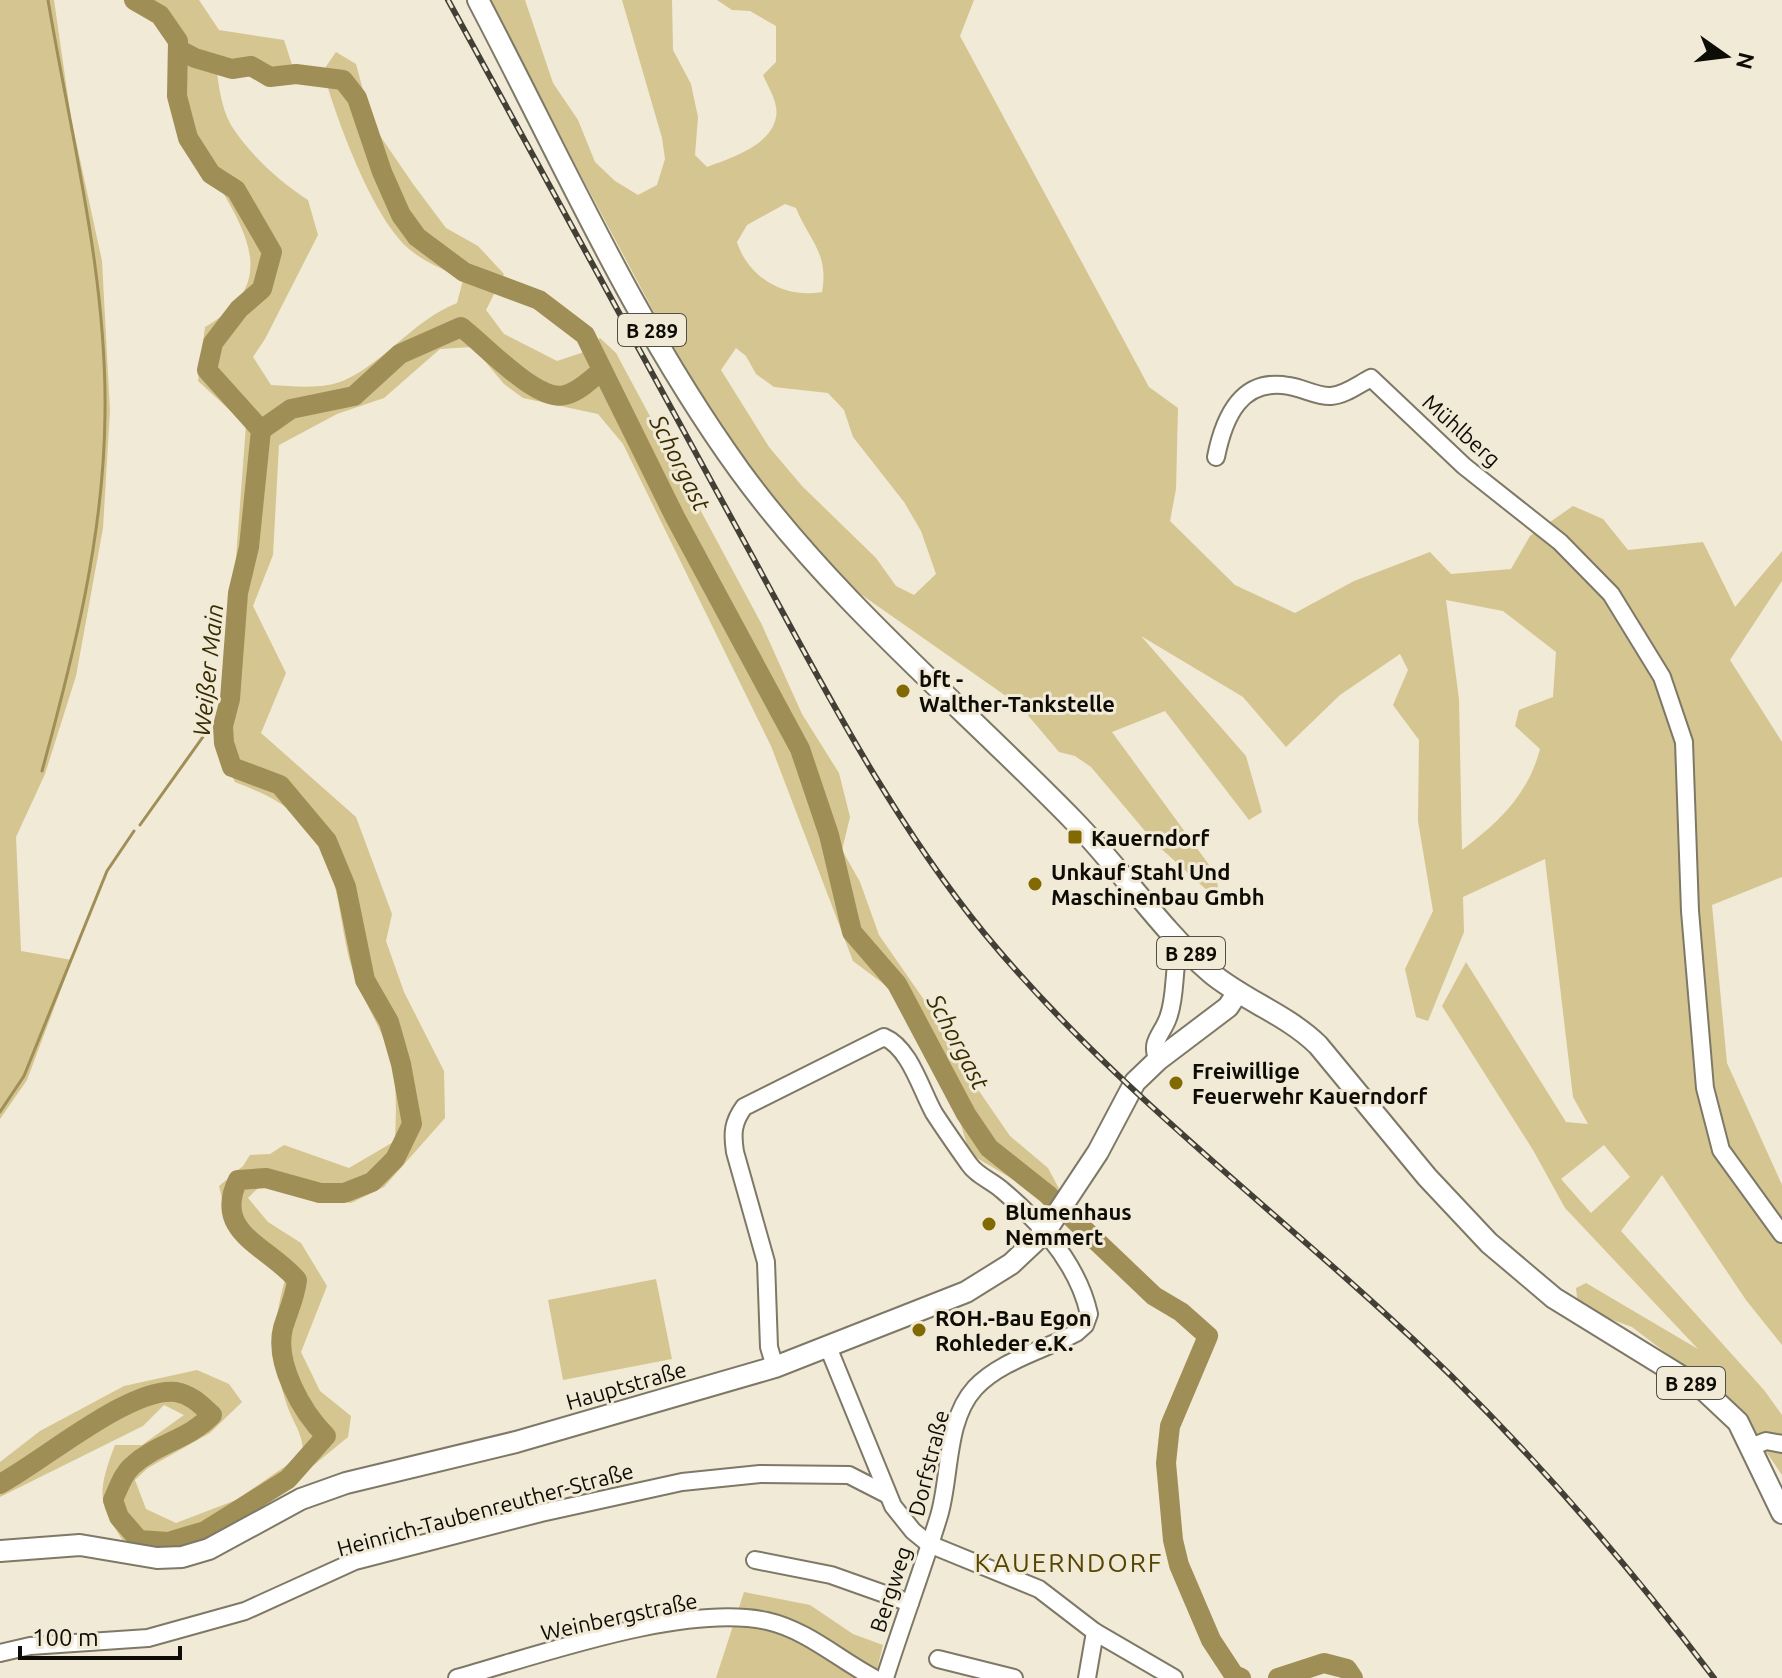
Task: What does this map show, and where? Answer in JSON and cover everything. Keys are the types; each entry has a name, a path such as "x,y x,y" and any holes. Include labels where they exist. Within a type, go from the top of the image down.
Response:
{"main road":[{"name":"B 289","path":"478,0 642,313 704,418 773,514 876,626 1074,821 1184,947 1238,992 1282,1016 1318,1045 1457,1211 1489,1243 1554,1298 1705,1391 1738,1422 1782,1513"},
{"name":"Hauptstraße","path":"0,1551 80,1545 157,1558 182,1557 209,1549 301,1499 346,1483 516,1442 775,1367 966,1292 1011,1264 1049,1226 1078,1182 1125,1096 1158,1060 1228,1007 1238,992"}],"street":[{"name":"Mühlberg","path":"1216,457 1227,417 1241,396 1250,391 1273,384 1329,397 1371,378 1464,466 1560,542 1611,594 1662,677 1684,742 1690,911 1705,1088 1721,1150 1782,1234"},
{"path":"1158,1060 1153,1050 1155,1041 1168,1018 1175,995 1178,953 1184,947"},
{"path":"775,1367 769,1347 766,1262 732,1136 735,1120 744,1107 884,1037 891,1040 974,1171 1049,1226"},
{"name":"Dorfstraße","path":"929,1544 940,1513 961,1412 972,1391 988,1376 1041,1352 1085,1325 1089,1314 1085,1298 1049,1226"},
{"name":"Bergweg","path":"828,1347 888,1495 913,1531 929,1544 885,1678"},
{"path":"1751,1447 1766,1441 1782,1444"},
{"path":"849,1475 859,1467 868,1446"},
{"name":"Heinrich-Taubenreuther-Straße","path":"0,1653 30,1646 148,1638 245,1611 355,1561 541,1513 682,1482 760,1474 849,1475 888,1495"},
{"path":"929,1544 1039,1589 1095,1632 1174,1678"},
{"path":"755,1560 831,1575 910,1603"},
{"name":"Weinbergstraße","path":"457,1678 650,1628 718,1618 766,1621 802,1633 874,1678"},
{"path":"1087,1678 1095,1632"},
{"path":"938,1659 1014,1678"}],"shaded area":[{"path":"0,0 54,0 71,118 102,261 110,411 103,528 76,676 45,774 16,837 21,951 72,960 27,1080 0,1119"},
{"path":"144,0 199,0 219,30 284,40 295,74 215,57 222,101 231,125 266,167 308,200 318,235 253,357 271,385 327,385 360,372 427,320 457,303 463,280 409,249 395,234 369,191 346,140 323,71 336,52 356,64 372,124 446,228 478,246 504,274 486,310 504,334 557,361 584,352 600,338 616,353 761,623 802,714 839,773 850,817 842,850 860,882 879,935 931,1010 959,1062 1010,1136 1048,1168 1065,1200 1055,1213 1045,1198 970,1154 955,1106 929,1063 924,1040 897,994 853,961 771,746 623,444 598,414 523,398 504,384 473,347 440,349 384,398 337,414 279,445 273,555 253,606 286,673 261,733 356,817 392,914 386,941 404,992 444,1071 445,1118 384,1187 351,1203 261,1185 248,1198 268,1222 301,1243 327,1286 301,1352 320,1391 351,1416 348,1437 232,1532 178,1553 135,1559 104,1505 108,1465 115,1445 142,1445 184,1415 164,1405 143,1426 0,1497 0,1462 40,1431 124,1386 197,1370 229,1384 242,1402 210,1433 148,1468 135,1480 146,1509 176,1523 236,1500 303,1454 300,1435 283,1392 277,1360 276,1328 285,1280 229,1226 219,1186 243,1166 250,1155 270,1154 284,1145 349,1168 395,1141 396,1106 391,1059 355,976 327,860 312,834 293,813 261,793 235,782 215,743 230,638 246,425 198,381 205,327 234,305 248,282 250,258 244,233 191,129 186,106 181,34 164,6"},
{"path":"487,0 525,0 553,83 578,120 595,162 615,181 638,195 657,185 665,159 662,138 622,0 672,0 673,50 691,84 698,117 695,155 707,167 758,143 773,127 777,112 763,75 776,62 776,26 750,11 732,10 717,0 974,0 960,36 1149,387 1178,408 1176,489 1170,521 1235,585 1295,613 1354,581 1430,552 1451,574 1511,569 1530,536 1573,506 1603,519 1628,550 1703,542 1735,607 1782,551 1782,581 1730,660 1782,742 1782,877 1712,905 1727,1063 1782,1185 1782,1345 1746,1300 1662,1175 1621,1231 1764,1390 1782,1415 1782,1475 1734,1405 1632,1327 1578,1307 1576,1288 1586,1283 1698,1349 1565,1208 1533,1150 1442,1006 1466,962 1566,1122 1588,1124 1573,1097 1545,859 1463,897 1464,932 1428,1021 1416,1017 1405,969 1433,911 1418,821 1419,740 1393,705 1408,670 1400,654 1340,695 1286,747 1243,697 1141,636 1246,756 1262,812 1249,820 1165,711 1112,732 1215,873 1218,887 1209,892 1156,844 1091,767 1075,756 1059,752 1020,706 849,586 732,447 664,331","holes":["785,204 796,208 821,257 822,292 794,292 769,283 759,275 750,266 737,242 747,225","736,348 746,356 756,374 774,387 828,393 844,410 853,437 904,502 921,531 936,574 914,595 896,586 876,558 802,486 769,447 721,370","1446,600 1503,611 1556,652 1553,697 1519,710 1515,726 1540,749 1528,780 1500,818 1462,850 1459,699","1604,1145 1630,1177 1591,1213 1561,1179"]},
{"path":"656,1279 672,1359 563,1380 548,1300"},
{"path":"744,1592 810,1605 853,1634 883,1645 875,1678 716,1678"}],"waterway":[{"path":"42,771 76,639 93,549 105,414 104,362 94,258 48,0"},
{"name":"Weißer Main","path":"0,1484 112,1412 157,1393 176,1392 192,1398 212,1415 193,1430 142,1458 123,1477 113,1500 119,1517 139,1540 168,1542 205,1531 288,1479 326,1436 299,1401 283,1356 283,1328 297,1280 238,1226 232,1213 232,1198 238,1180 266,1178 320,1193 344,1193 372,1182 395,1159 412,1124 401,1064 389,1022 365,980 346,887 327,841 280,785 232,767 224,743 223,726 230,699 238,593 249,547 261,430 207,370 213,343 239,309 262,289 272,252 236,190 211,174 188,138 177,96 178,41 160,15 134,0"},
{"name":"Schorgast","path":"178,49 195,58 232,69 251,66 270,77 296,74 343,80 357,98 382,172 401,215 417,237 464,272 539,300 585,335 675,517 800,749 829,835 852,932 897,984 966,1114 989,1148 1047,1194 1154,1296 1181,1312 1208,1336 1170,1426 1166,1463 1173,1540 1179,1565 1211,1640 1234,1675 1241,1678"},
{"name":"Schorgast","path":"261,430 291,409 354,396 400,354 461,327 511,370 553,395 575,391 602,370"},
{"path":"140,825 205,734"},
{"path":"0,1112 24,1076 107,871 134,831"},
{"name":"Schorgast","path":"1278,1678 1324,1663 1347,1669 1353,1678"}],"railway":[{"path":"448,0 827,693 885,792 949,888 1029,985 1124,1081 1424,1350 1513,1439 1596,1532 1714,1678"}],"place":[{"name":"bft - Walther-Tankstelle","path":"903,691"},
{"name":"Kauerndorf","path":"1075,837"},
{"name":"Unkauf Stahl Und Maschinenbau Gmbh","path":"1035,884"},
{"name":"Freiwillige Feuerwehr Kauerndorf","path":"1176,1083"},
{"name":"Blumenhaus Nemmert","path":"989,1224"},
{"name":"ROH.-Bau Egon Rohleder e.K.","path":"919,1330"}],"district":[{"name":"KAUERNDORF","path":"1069,1562"}]}
